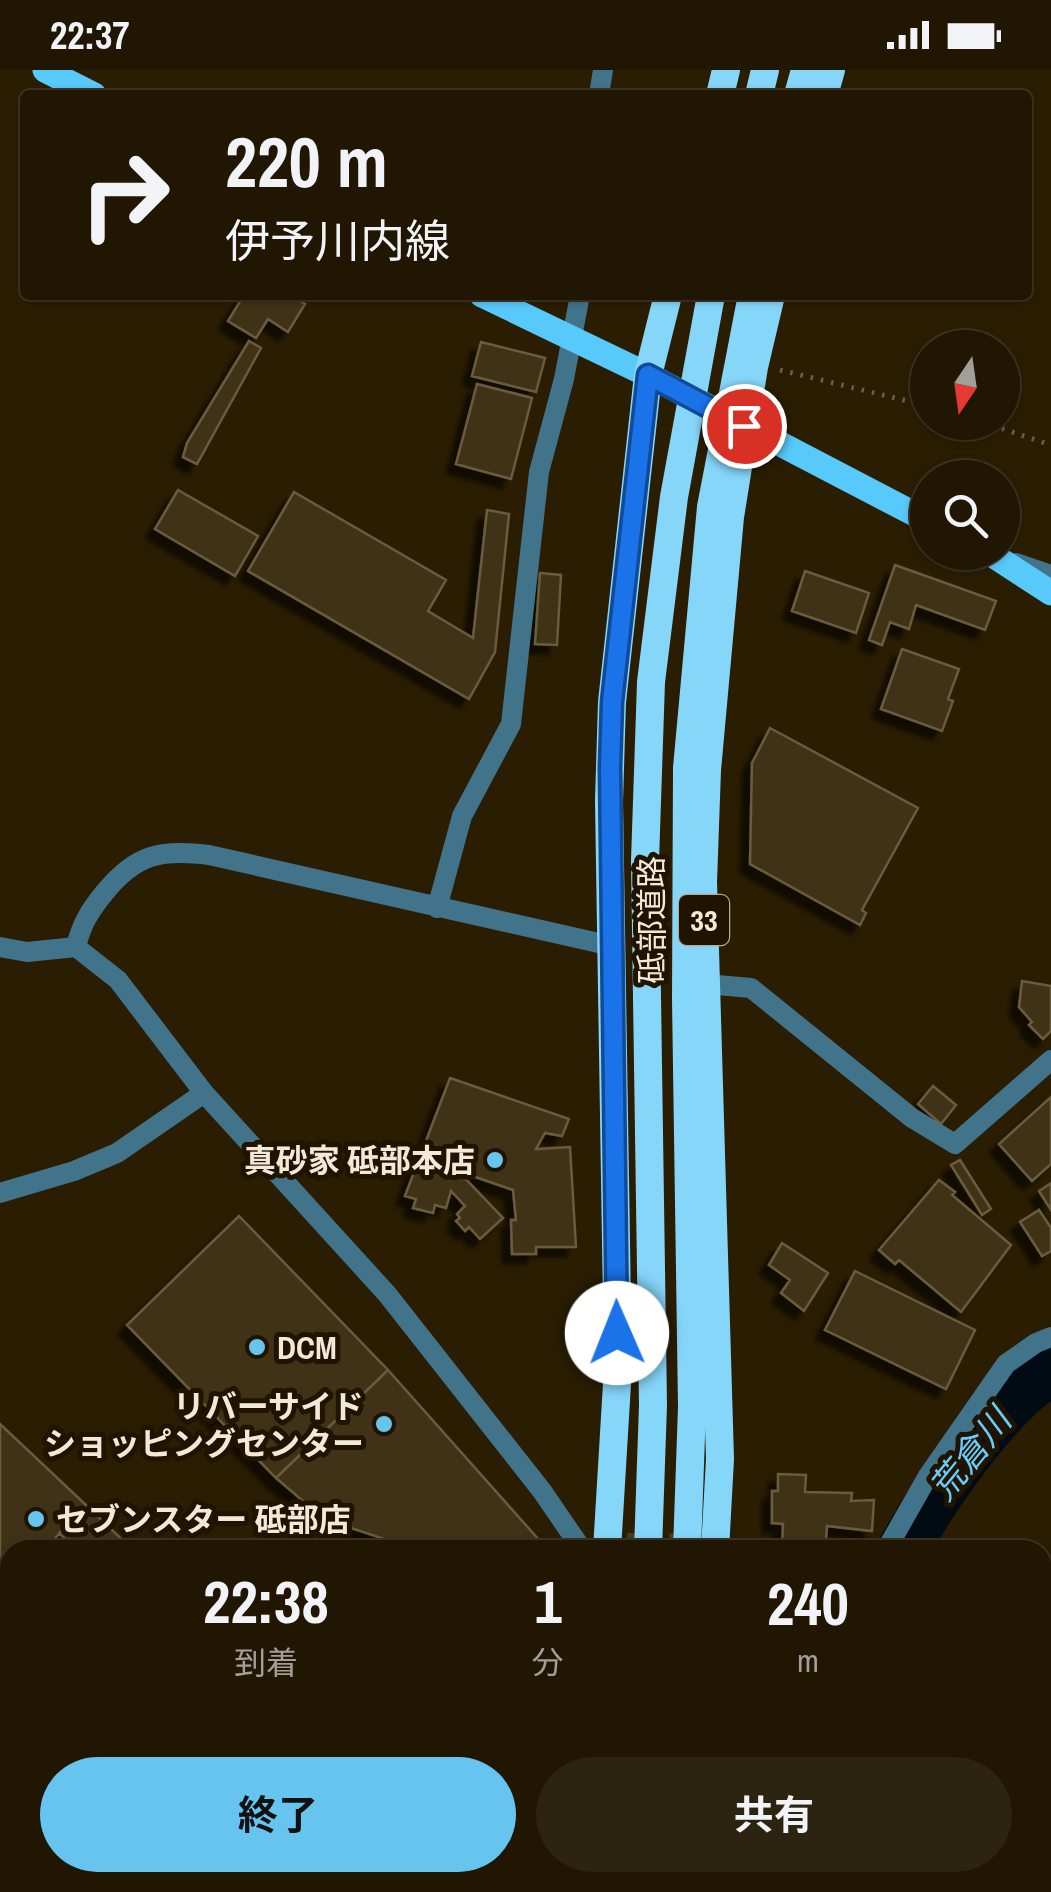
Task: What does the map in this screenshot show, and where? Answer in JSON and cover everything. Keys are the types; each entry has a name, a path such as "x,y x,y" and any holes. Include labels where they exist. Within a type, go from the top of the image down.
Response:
{"highway":[{"path":"608,1540 618,1367 609,801 612,702 648,375 667,300"},
{"name":"砥部道路","path":"610,1540 653,1386 645,860 651,682 674,497 710,300"},
{"name":"砥部道路","path":"707,1540 692,1407 687,768 710,507 751,300"},
{"name":"33","path":"709,1540 720,1459 703,882 708,751 722,586 744,426 770,300"}],"main road":[{"path":"45,70 84,90"},
{"path":"492,300 648,375 910,512"},
{"path":"1016,570 1051,593"}],"street":[{"path":"436,908 462,816 511,724 538,472 564,379 579,300"},
{"path":"1020,564 1051,575"},
{"path":"76,948 90,910 118,877 132,864 166,854 209,855 612,946"},
{"path":"0,947 27,952 76,948 118,980 204,1093 388,1294 542,1492 599,1540"},
{"path":"706,984 750,988 912,1118 954,1144 1051,1060"},
{"path":"0,1193 118,1153 204,1093"},
{"path":"892,1540 928,1476 997,1376 1021,1354 1051,1338"}],"path":[{"path":"754,367 790,371 910,401"},
{"path":"1020,435 1051,446"}],"building":[{"path":"241,300 298,300 305,304 288,332 268,319 256,338 228,321"},
{"path":"249,341 261,348 197,464 183,457 187,443"},
{"path":"481,342 545,358 536,392 472,376"},
{"path":"477,384 532,398 511,479 456,464"},
{"path":"178,490 258,536 235,576 155,529"},
{"path":"294,492 446,580 428,611 473,638 487,510 509,514 495,652 469,699 248,571"},
{"path":"895,565 996,601 985,630 916,605 909,629 890,622 882,645 869,640"},
{"path":"805,571 869,593 856,633 792,611"},
{"path":"540,573 561,575 557,645 535,644"},
{"path":"902,649 959,669 942,731 881,709"},
{"path":"770,728 918,808 862,910 866,913 860,925 750,864 752,763"},
{"path":"1022,981 1051,986 1051,1031 1043,1039 1019,1007"},
{"name":"真砂家 砥部本店","path":"450,1078 569,1119 562,1136 545,1133 536,1149 570,1147 576,1247 536,1247 536,1254 512,1254 511,1220 516,1220 513,1190 458,1171 503,1218 480,1239 456,1221 465,1206 451,1191 446,1208 435,1205 433,1213 413,1208 416,1199 405,1196"},
{"path":"933,1086 956,1105 941,1124 918,1104"},
{"path":"1051,1097 1051,1164 1032,1181 999,1144"},
{"path":"960,1160 991,1209 982,1215 951,1165"},
{"path":"939,1180 1011,1245 961,1312 899,1260 895,1264 879,1250"},
{"path":"1051,1183 1051,1210 1039,1191"},
{"path":"1039,1210 1051,1228 1051,1251 1042,1256 1020,1222"},
{"name":"DCM","path":"239,1216 388,1370 276,1478 127,1325"},
{"path":"782,1243 828,1273 804,1311 781,1293 790,1280 769,1265"},
{"path":"855,1271 975,1330 946,1389 825,1330"},
{"name":"リバーサイド ショッピングセンター","path":"388,1370 539,1540 387,1540 324,1519 276,1478"},
{"name":"セブンスター 砥部店","path":"0,1424 86,1505 53,1540 0,1540"},
{"path":"778,1474 806,1475 805,1492 852,1493 851,1501 874,1500 872,1531 827,1526 826,1540 782,1540 783,1524 772,1523 772,1491 778,1491"},
{"name":"リバーサイド ショッピングセンター","path":"86,1505 123,1540 66,1540 59,1533"}],"waterway":[{"name":"荒倉川","path":"909,1540 968,1451 1010,1403 1051,1370"}],"place":[{"name":"真砂家 砥部本店","path":"495,1160"},
{"name":"DCM","path":"257,1347"},
{"name":"リバーサイド ショッピングセンター","path":"384,1424"},
{"name":"セブンスター 砥部店","path":"36,1519"}],"route":[{"path":"617,1333 609,801 612,702 648,375 744,426"}]}
